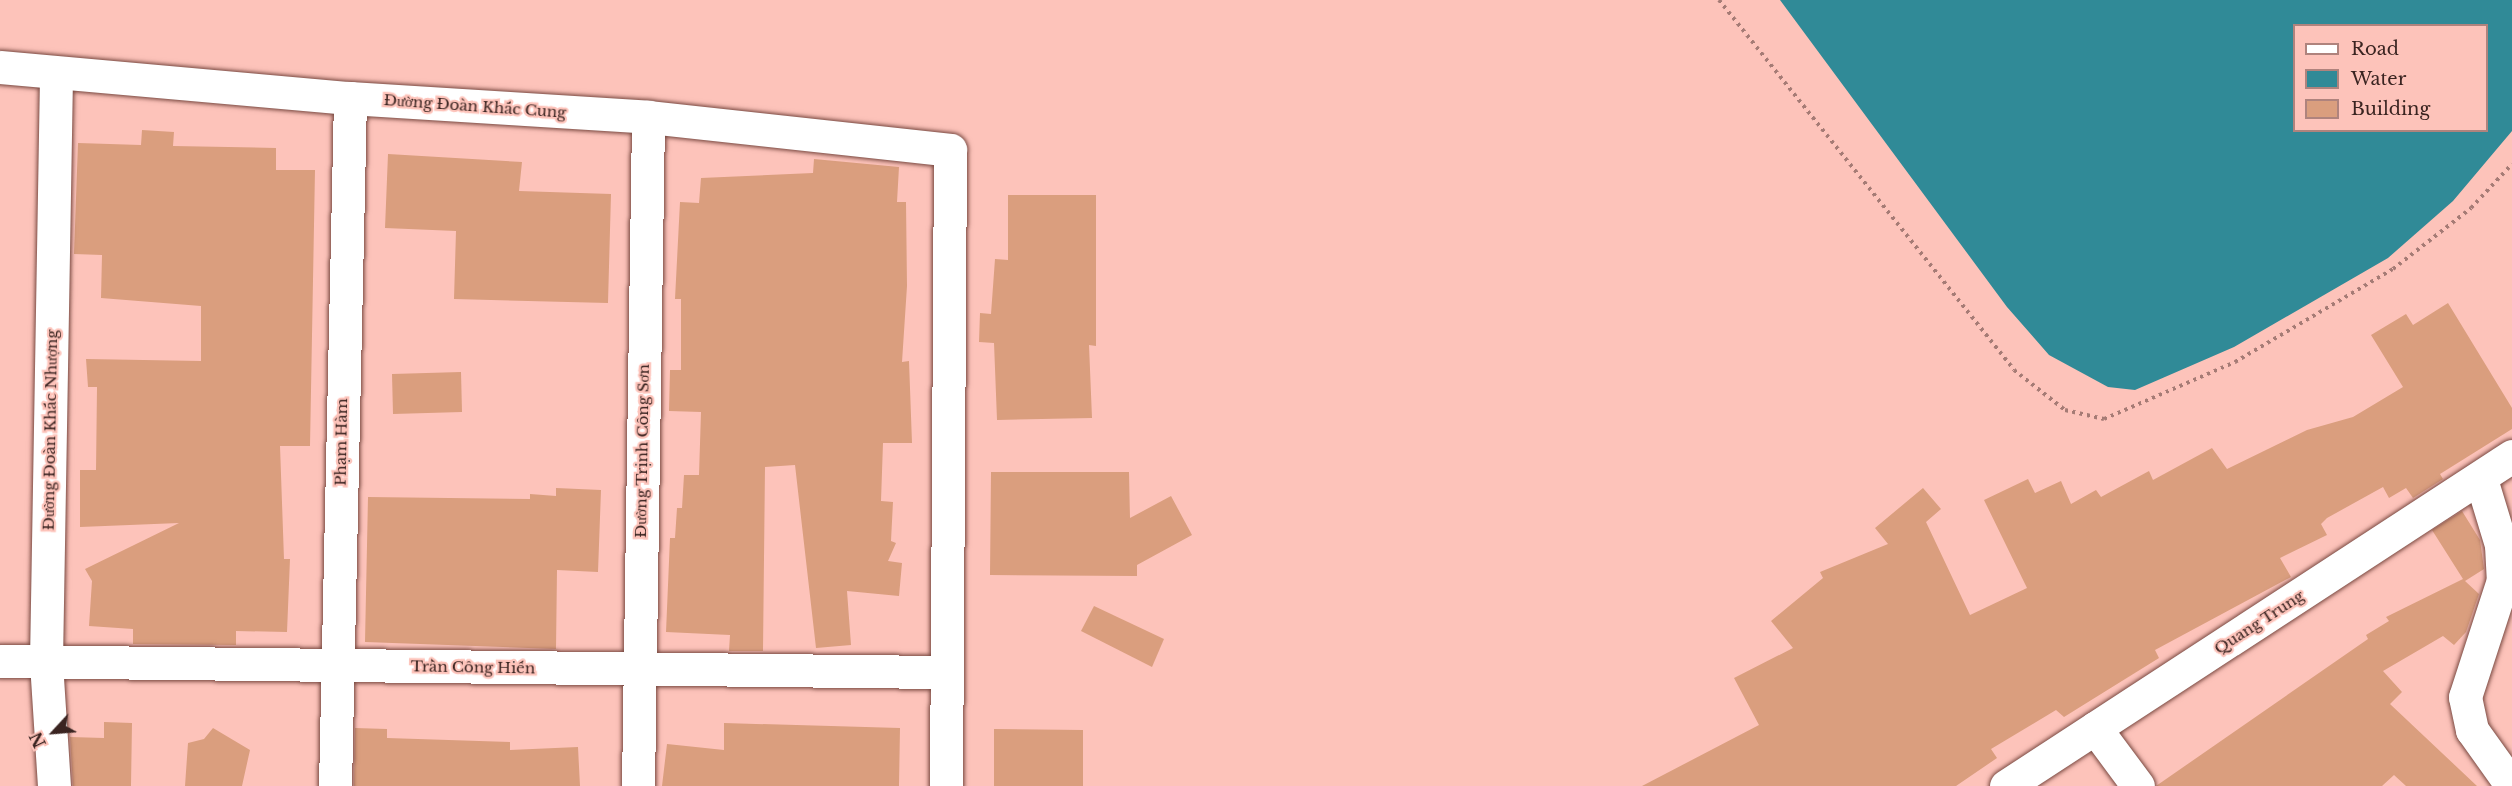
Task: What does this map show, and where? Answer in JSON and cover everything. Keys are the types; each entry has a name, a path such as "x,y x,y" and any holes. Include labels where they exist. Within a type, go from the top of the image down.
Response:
{"street":[{"name":"Đường Đoàn Khắc Cung","path":"0,67 56,74 350,98 648,117 950,150 945,672"},
{"name":"Đường Đoàn Khắc Nhượng","path":"54,786 46,661 56,74"},
{"name":"Phạm Hàm","path":"335,786 335,665 350,98"},
{"name":"Đường Trịnh Công Sơn","path":"638,786 648,117"},
{"name":"Quang Trung","path":"2006,786 2481,479 2512,456"},
{"path":"2481,479 2501,545 2503,580 2465,697 2472,730 2512,786"},
{"name":"Trần Công Hiến","path":"0,661 945,672"},
{"path":"945,672 946,786"},
{"path":"2095,728 2138,786"}],"path":[{"path":"1719,0 2014,370 2065,410 2104,419 2235,362 2393,269 2471,208 2512,164"}],"water":[{"path":"1780,0 2512,0 2512,131 2453,201 2388,258 2234,347 2135,390 2108,387 2049,355 2007,307"}],"building":[{"path":"142,130 174,132 173,146 276,148 276,170 315,170 310,446 280,446 284,559 290,559 287,632 236,631 236,645 133,644 133,629 89,626 92,581 85,569 179,523 80,527 80,470 96,470 97,387 88,387 86,359 201,361 201,306 101,298 102,255 74,254 78,143 141,145"},
{"path":"388,154 522,162 519,191 611,194 608,303 454,299 456,231 385,228"},
{"path":"814,159 899,167 897,202 906,202 907,286 902,362 909,361 912,443 883,443 881,501 893,502 891,541 896,543 888,561 902,563 899,596 847,591 851,645 816,648 795,465 765,467 763,651 729,651 730,635 666,632 670,538 675,538 677,508 682,508 684,475 699,475 701,412 669,411 670,370 681,370 681,299 675,299 680,202 699,203 701,178 813,173"},
{"path":"1008,195 1096,195 1096,346 1089,345 1092,418 997,420 994,343 979,342 980,313 991,314 995,259 1008,260"},
{"path":"2448,303 2512,408 2512,429 2440,474 2443,479 2413,498 2406,488 2389,498 2383,487 2327,518 2321,524 2327,535 2280,558 2291,577 2155,650 2159,658 2064,717 2056,710 1991,749 1997,758 1956,786 1642,786 1759,725 1734,678 1793,648 1771,621 1823,578 1820,572 1888,544 1875,528 1923,488 1941,509 1926,522 1970,615 2027,588 1984,500 2028,479 2035,493 2061,481 2071,504 2096,490 2101,497 2149,471 2153,480 2212,448 2227,469 2307,430 2353,417 2403,387 2371,335 2406,314 2413,325"},
{"path":"461,372 462,412 393,414 392,374"},
{"path":"991,472 1129,472 1130,518 1171,496 1192,535 1137,565 1137,576 990,575"},
{"path":"556,488 601,490 598,572 557,570 556,649 365,642 368,497 530,499 530,494 556,496"},
{"path":"2462,511 2480,540 2484,569 2465,581 2479,594 2466,632 2454,645 2443,636 2383,671 2402,692 2390,704 2477,786 2406,786 2394,775 2382,786 2156,786 2368,639 2366,635 2389,621 2386,617 2463,579 2432,530"},
{"path":"1094,606 1164,639 1152,667 1081,631"},
{"path":"104,722 132,723 131,786 73,786 70,737 104,738"},
{"path":"724,723 900,728 899,786 662,786 667,744 724,750"},
{"path":"213,728 250,750 242,786 185,786 188,743 204,739"},
{"path":"355,728 387,729 387,738 510,742 510,750 578,747 580,786 354,786"},
{"path":"994,729 1083,730 1083,786 994,786"}]}
